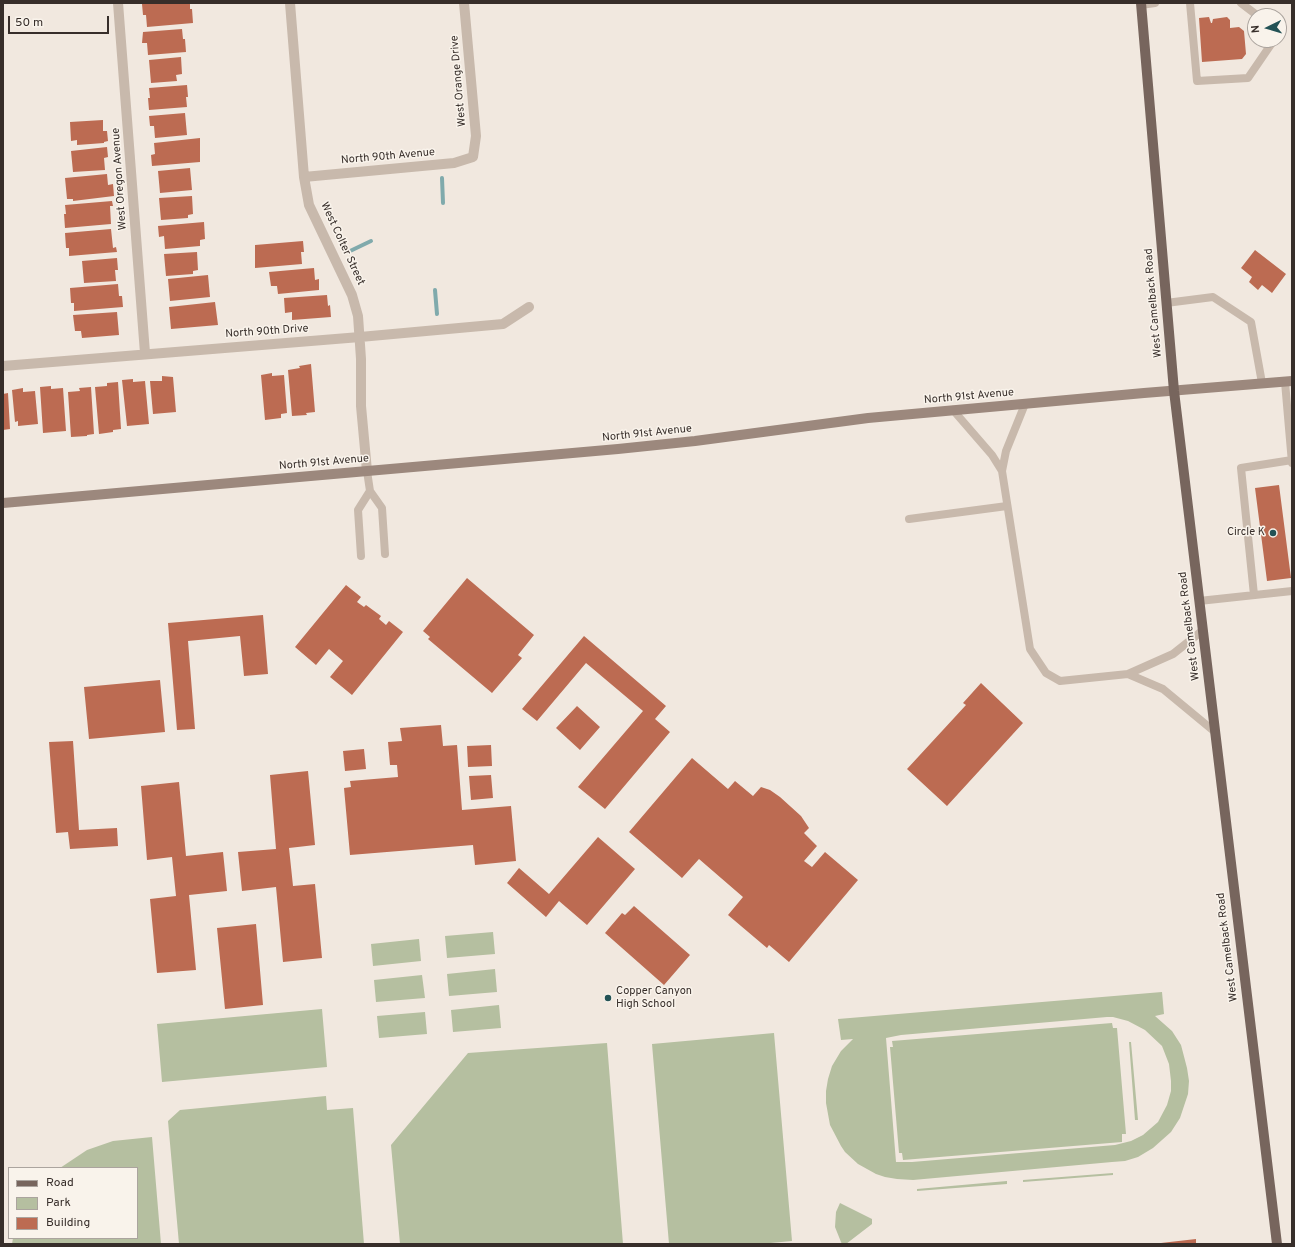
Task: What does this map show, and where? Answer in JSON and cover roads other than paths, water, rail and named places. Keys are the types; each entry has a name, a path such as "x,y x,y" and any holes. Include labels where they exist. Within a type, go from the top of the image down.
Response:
{"main road":[{"name":"West Camelback Road","path":"1141,4 1174,391 1276,1244"},
{"name":"North 91st Avenue","path":"3,503 626,449 868,418 1289,381"}],"street":[{"name":"West Oregon Avenue","path":"118,3 145,353"},
{"name":"West Colter Street","path":"290,3 304,177 309,205 352,294 358,316 361,359 361,406 367,471"},
{"name":"West Orange Drive","path":"464,3 476,136 473,157"},
{"name":"North 90th Avenue","path":"304,177 454,163 473,157"},
{"name":"North 90th Drive","path":"3,366 503,324 529,308"}],"lane":[{"path":"1141,4 1155,3"},
{"path":"1190,3 1197,81 1248,78 1269,48"},
{"path":"1166,303 1213,297 1251,322 1262,383"},
{"path":"1289,381 1292,463"},
{"path":"1025,404 1006,451 1002,471 1030,649 1046,673 1060,681 1128,674 1174,654 1202,631"},
{"path":"953,410 992,455 1002,471"},
{"path":"1254,595 1241,468 1292,460"},
{"path":"367,471 370,491 382,508 385,554"},
{"path":"361,556 358,510 370,491"},
{"path":"909,519 1007,506"},
{"path":"1199,601 1292,591"},
{"path":"1128,674 1163,689 1215,732"}],"waterway":[{"path":"442,178 443,203"},
{"path":"348,252 371,241"},
{"path":"435,290 437,314"}],"place":[{"name":"Circle K","path":"1273,533"},
{"name":"Copper Canyon High School","path":"608,998"}]}
